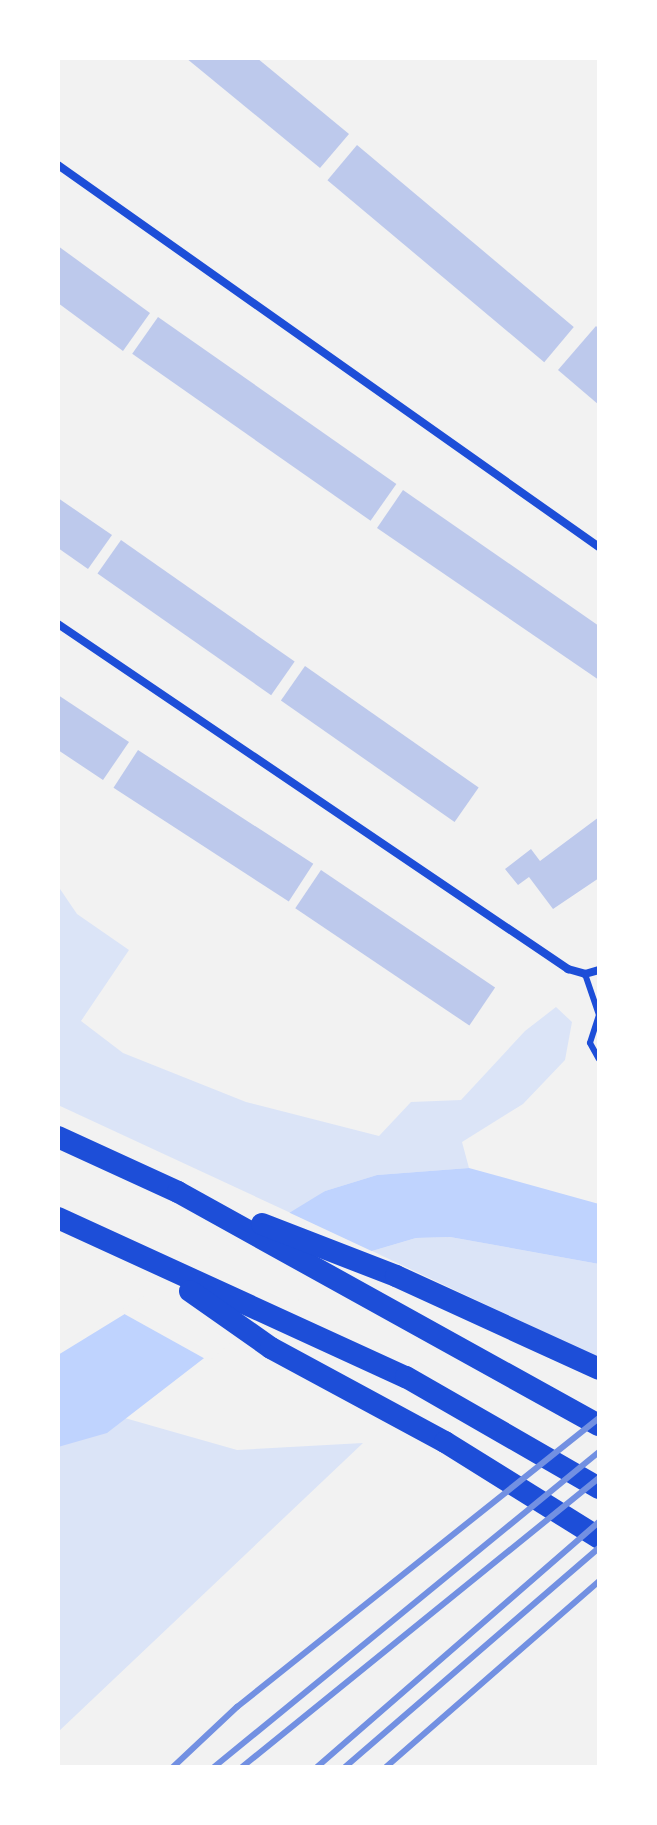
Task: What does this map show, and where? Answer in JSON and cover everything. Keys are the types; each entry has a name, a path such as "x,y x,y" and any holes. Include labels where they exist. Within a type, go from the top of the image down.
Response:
{"highway":[{"path":"58,1137 178,1192 396,1276 599,1369"},
{"path":"178,1192 599,1425"},
{"path":"58,1218 406,1377 599,1488"},
{"path":"147,1260 271,1348 445,1442 599,1538"}],"street":[{"path":"58,165 599,547"},
{"path":"58,624 568,969 585,974 599,970"}],"lane":[{"path":"585,974 599,1015 590,1043 599,1059"}],"shaded area":[{"path":"58,886 77,914 129,950 81,1021 123,1053 246,1102 379,1136 411,1102 461,1100 525,1031 556,1007 572,1022 565,1060 523,1104 462,1142 469,1168 377,1175 325,1191 293,1214 58,1105"},
{"path":"450,1237 599,1264 599,1358 372,1251 416,1238"},
{"path":"58,1399 237,1450 363,1443 58,1732"}],"water":[{"path":"469,1168 599,1204 599,1264 450,1237 416,1238 372,1251 243,1328 107,1433 58,1447 58,1355 325,1191 377,1175"}],"pier":[{"path":"288,1212 378,1254 245,1331 209,1361 119,1311"}],"building":[{"path":"186,58 257,58 349,134 320,168"},
{"path":"357,145 574,327 544,362 327,180"},
{"path":"58,246 150,313 123,351 58,303"},
{"path":"158,317 396,484 371,521 132,354"},
{"path":"596,326 599,329 599,405 558,370"},
{"path":"403,490 599,626 599,680 377,528"},
{"path":"58,498 112,535 88,569 58,548"},
{"path":"121,540 295,662 271,695 97,574"},
{"path":"305,666 479,788 455,822 281,700"},
{"path":"58,695 129,742 103,780 58,750"},
{"path":"138,750 313,864 289,902 113,788"},
{"path":"599,817 599,878 553,909 529,877 518,885 505,869 531,849 540,861"},
{"path":"321,870 495,987 469,1026 295,908"}],"railway":[{"path":"173,1767 237,1707 599,1418"},
{"path":"214,1767 599,1452"},
{"path":"242,1767 599,1478"},
{"path":"317,1767 599,1522"},
{"path":"345,1767 599,1548"},
{"path":"386,1767 599,1581"}]}
